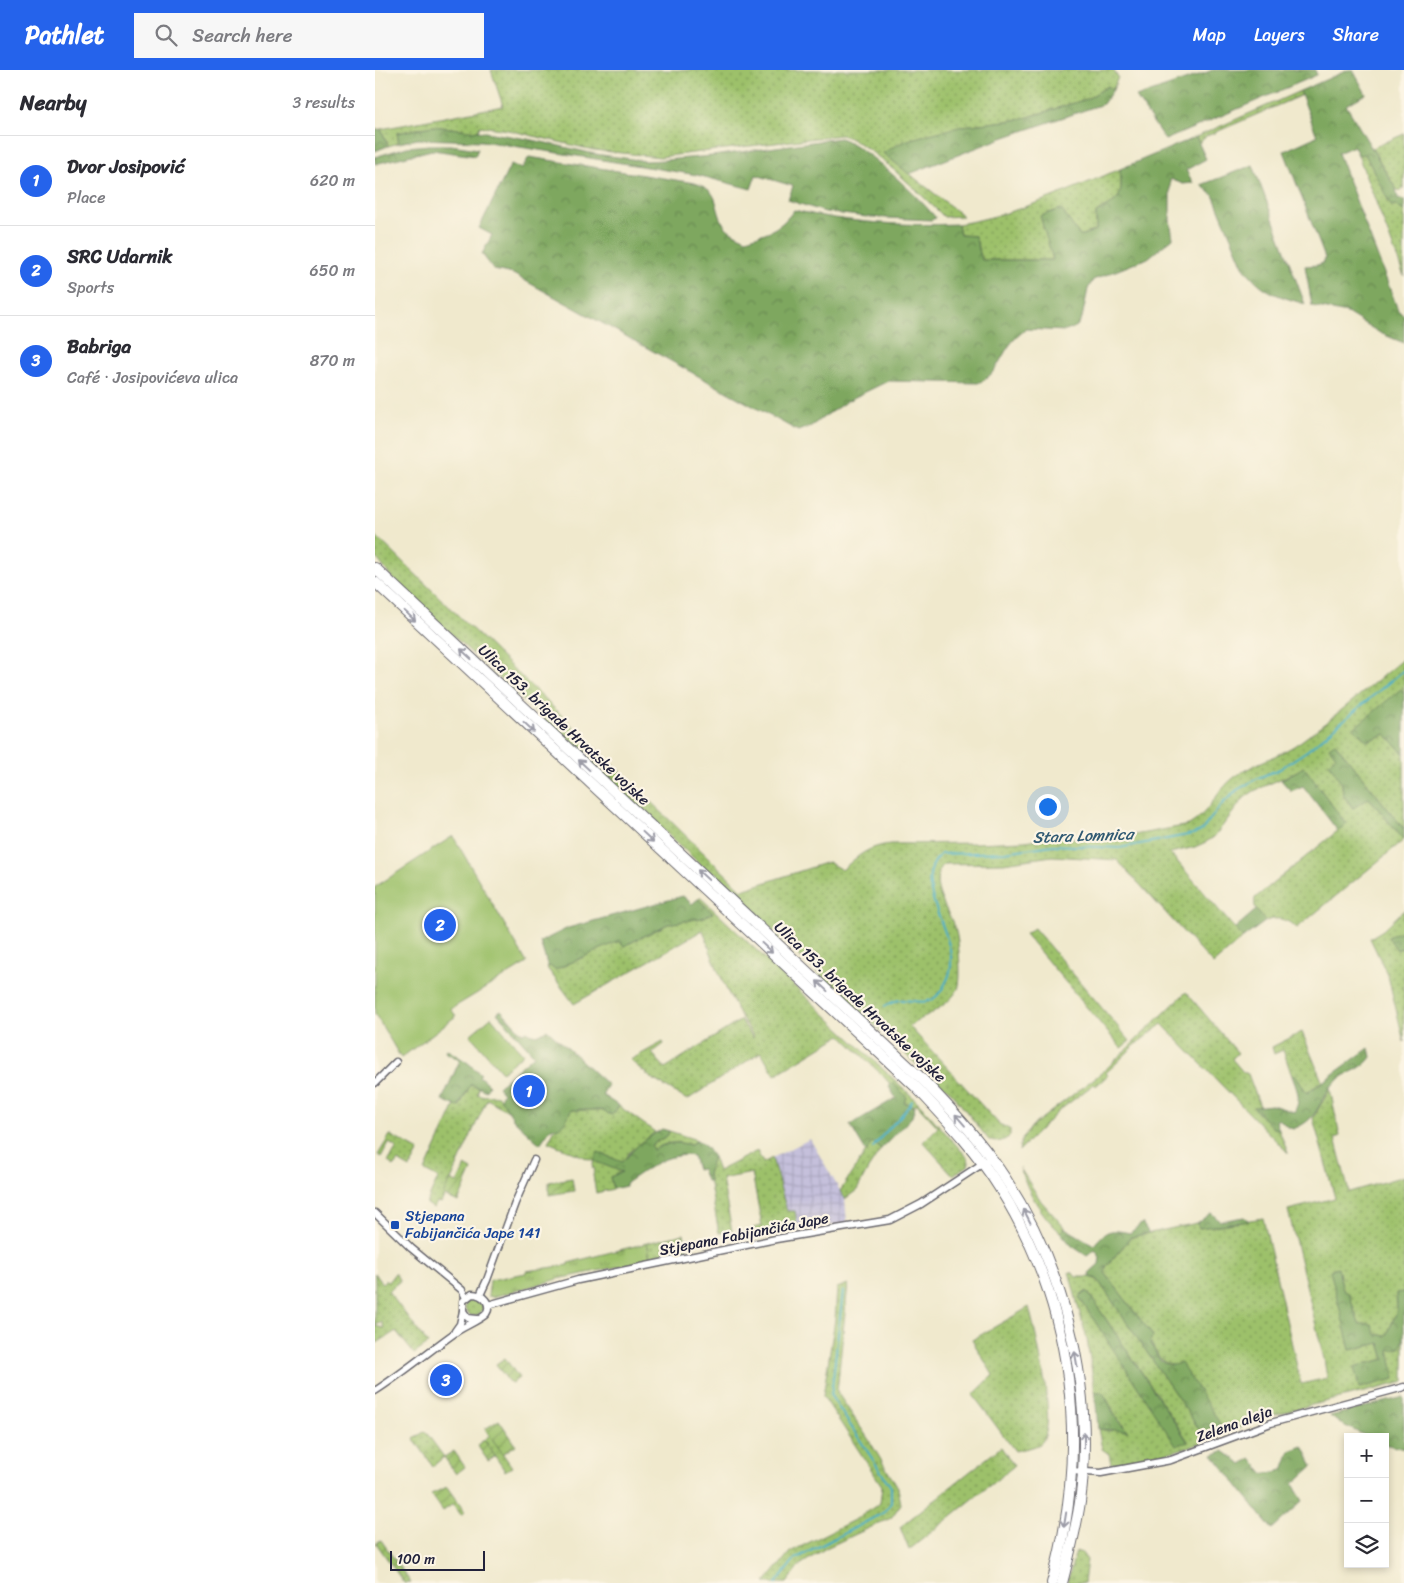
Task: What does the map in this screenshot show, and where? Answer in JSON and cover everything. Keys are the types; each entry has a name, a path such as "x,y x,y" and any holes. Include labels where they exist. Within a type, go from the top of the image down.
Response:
{"main road":[{"name":"Ulica 153. brigade Hrvatske vojske","path":"375,568 922,1079 950,1108 987,1161 1027,1236 1039,1263 1061,1335 1070,1386 1073,1428 1071,1471 1062,1544 1052,1583"},
{"name":"Ulica 153. brigade Hrvatske vojske","path":"375,582 915,1086 1007,1181 1030,1222 1048,1260 1063,1302 1077,1362 1084,1427 1083,1472 1077,1521 1062,1583"}],"street":[{"path":"375,1083 396,1062"},
{"path":"480,1295 515,1203 534,1160"},
{"name":"Stjepana Fabijančića Jape","path":"488,1305 577,1280 777,1239 890,1220 921,1204 987,1161"},
{"path":"375,1213 411,1248 462,1290 465,1298"},
{"path":"375,1392 451,1336 485,1314 488,1305 484,1297 472,1294 465,1298 460,1324 451,1336"},
{"path":"463,1311 468,1318 477,1319"},
{"name":"Zelena aleja","path":"1071,1471 1101,1473 1171,1460 1271,1423 1404,1387"}],"shaded area":[{"path":"810,1139 845,1199 847,1223 798,1230 795,1211 787,1211 772,1158"}],"green space":[{"path":"491,70 1113,70 1118,77 1113,90 1108,86 1087,99 1022,119 963,126 883,153 963,216 944,217 879,158 852,139 841,135 660,157 593,150 508,130 480,126 478,131 432,126 397,133 399,143 388,146 381,129 503,106"},
{"path":"1213,70 1315,70 1317,75 1165,140 1136,97"},
{"path":"1348,70 1353,70 1366,94 1346,105 1396,189 1398,198 1404,200 1404,211 1395,205 1391,206 1365,154 1358,155 1354,146 1338,153 1398,310 1404,316 1404,343 1380,333 1347,313 1312,306 1305,266 1323,263 1325,258 1284,151 1317,136 1300,91"},
{"path":"1108,86 1113,90 1103,104 1002,138 909,174 883,153 904,141 929,134 963,126 1022,119 1087,99"},
{"path":"1300,91 1302,95 1207,136 1199,143 1196,137"},
{"path":"432,126 486,132 595,154 646,161 712,156 840,138 863,150 877,161 918,198 936,218 931,220 867,217 825,212 788,200 793,186 756,175 751,189 697,175 482,141 418,139 399,143 397,133"},
{"path":"381,129 388,146 375,151 375,130"},
{"path":"1404,134 1404,188 1400,191 1396,189 1372,148"},
{"path":"1196,137 1206,159 1186,170 1193,183 1183,184 1170,179 1170,220 1173,238 1148,258 1093,280 1088,289 1082,318 1077,326 1066,331 1026,329 1011,344 989,377 978,383 888,381 847,401 811,426 798,431 513,274 494,270 482,254 492,235 479,228 511,164 522,169 529,157 695,183 703,186 713,194 725,226 746,239 778,226 794,210 876,223 958,224 960,235 975,236 982,260 1053,260 1040,216 1061,209 1080,236 1096,230 1096,213 1119,197 1121,186 1120,169"},
{"path":"451,145 478,149 475,156 432,150 375,164 375,157 407,147"},
{"path":"1365,153 1391,205 1395,205 1404,211 1404,276 1358,155"},
{"path":"1253,165 1305,304 1285,298 1256,282 1243,266 1213,195 1201,185"},
{"path":"1120,169 1121,186 1119,197 1096,213 1096,230 1080,236 1053,260 982,260 975,236 960,235 958,224 1000,215 1060,194"},
{"path":"375,535 742,890 828,862 842,870 864,852 875,847 890,844 1024,841 1056,837 1098,840 1189,825 1202,815 1229,781 1300,742 1404,658 1404,693 1401,689 1367,741 1386,734 1404,754 1404,829 1335,743 1336,756 1330,763 1342,784 1343,795 1353,808 1369,798 1404,840 1297,928 1283,920 1266,921 1255,908 1255,898 1346,824 1304,768 1254,791 1244,798 1214,837 1195,847 1170,853 1243,938 1213,964 1117,860 1052,856 1004,863 944,864 937,880 938,889 957,937 960,961 958,989 949,1001 909,1026 999,1124 1010,1129 1010,1136 1008,1138 994,1142 989,1140 949,1090 927,1074 394,581 375,556"},
{"path":"1401,689 1404,693 1404,754 1386,734 1367,741 1354,728"},
{"path":"1335,743 1404,829 1404,840 1369,798 1353,808 1343,795 1342,784 1329,763 1336,756 1329,747"},
{"path":"1304,767 1346,824 1338,831 1303,786 1291,791 1281,780"},
{"path":"453,836 527,963 451,1009 456,1016 401,1058 375,1014 375,887"},
{"path":"683,896 692,904 698,899 713,913 702,918 668,924 624,946 619,941 555,970 550,966 548,967 540,942 568,928"},
{"path":"700,897 918,1102 967,1157 968,1166 953,1175 923,1142 938,1127 917,1104 911,1106 904,1101 907,1097 893,1084 890,1084 841,1035 775,1075 761,1052 687,1100 651,1078 630,1060 663,1042 664,1044 652,1053 665,1068 741,1020 754,1037 738,1012 725,986 703,930 574,1004 547,968 550,965 555,970 620,940 624,946 668,924 702,918 713,913 698,899"},
{"path":"1256,910 1266,921 1243,938 1235,928"},
{"path":"1404,910 1404,935 1401,931 1397,950 1404,947 1404,1042 1388,976 1370,938 1383,930"},
{"path":"1034,928 1130,1041 1121,1048 1025,934"},
{"path":"1401,931 1404,935 1404,947 1397,950 1388,937"},
{"path":"1186,992 1238,1053 1232,1059 1243,1072 1248,1074 1260,1106 1254,1108 1272,1127 1279,1130 1288,1153 1162,1024 1134,1046 1106,1073 1108,1075 1096,1086 1094,1084 1060,1110 1019,1151 1021,1141 1032,1126 1105,1070"},
{"path":"501,1010 522,1033 527,1031 537,1034 547,1029 608,1085 602,1095 619,1106 612,1115 600,1110 571,1110 561,1126 559,1128 551,1128 540,1144 514,1120 500,1098 503,1093 498,1087 534,1055 497,1013"},
{"path":"491,1017 523,1054 502,1072 470,1035"},
{"path":"1302,1032 1322,1081 1306,1094 1296,1076 1292,1076 1283,1050 1274,1054 1272,1047"},
{"path":"1369,1048 1371,1057 1368,1061 1341,1078 1331,1087 1315,1113 1303,1124 1293,1129 1287,1127 1279,1119 1276,1121 1279,1130 1272,1127 1253,1107 1272,1105 1294,1112 1298,1099 1292,1076 1296,1075 1307,1093"},
{"path":"446,1049 467,1062 481,1074 479,1076 489,1085 486,1091 471,1084 458,1107 442,1100 460,1060 445,1052"},
{"path":"893,1083 907,1097 904,1102 915,1106 912,1117 881,1149 872,1142 866,1152 850,1125 896,1098 889,1087"},
{"path":"471,1084 479,1088 477,1094 498,1096 508,1111 487,1099 441,1203 437,1202 434,1208 426,1204 438,1178 425,1171 455,1105 459,1107"},
{"path":"1330,1089 1340,1136 1335,1138 1349,1192 1404,1176 1404,1292 1396,1294 1397,1311 1387,1335 1376,1335 1359,1325 1349,1294 1343,1291 1338,1269 1350,1350 1380,1343 1385,1359 1354,1367 1394,1379 1389,1349 1400,1348 1404,1338 1404,1382 1264,1417 1200,1444 1175,1451 1134,1461 1111,1464 1109,1454 1102,1449 1098,1429 1110,1431 1124,1425 1117,1418 1102,1392 1095,1392 1087,1340 1069,1272 1072,1272 1076,1277 1090,1277 1098,1280 1201,1432 1172,1366 1158,1356 1150,1341 1153,1336 1105,1273 1106,1267 1131,1237 1197,1223 1199,1228 1263,1218 1301,1384 1327,1378 1288,1210 1335,1198 1313,1118","holes":["1087,1291 1188,1441 1079,1297"]},
{"path":"619,1106 655,1132 630,1152 622,1162 623,1172 610,1177 613,1189 596,1193 593,1175 595,1169 592,1168 594,1161 548,1142 555,1129 559,1128 571,1110 600,1110 612,1115"},
{"path":"662,1129 669,1131 668,1135 651,1145 653,1150 671,1143 690,1145 697,1140 706,1147 713,1157 708,1174 709,1181 706,1181 702,1169 697,1170 693,1156 683,1155 665,1159 649,1167 626,1183 626,1186 613,1189 610,1177 622,1172 594,1161 598,1152 622,1162 641,1142"},
{"path":"669,1131 697,1140 690,1145 671,1143 653,1150 650,1146 668,1135"},
{"path":"390,1135 419,1151 410,1168 398,1161 394,1166 388,1162 397,1148 389,1143 381,1157 378,1155"},
{"path":"872,1142 881,1149 857,1190 845,1199 840,1191"},
{"path":"757,1151 763,1163 772,1158 787,1211 795,1211 798,1230 756,1239 753,1228 762,1226 752,1173 722,1179 732,1231 719,1233 708,1174 712,1159 713,1157 718,1171"},
{"path":"465,1166 472,1170 458,1202 443,1195 450,1180 457,1183"},
{"path":"1020,1168 1041,1201 1065,1228 1060,1232 1036,1203"},
{"path":"572,1178 574,1191 549,1195 549,1182"},
{"path":"1211,1213 1220,1221 1244,1217 1249,1221 1199,1228 1197,1223"},
{"path":"1142,1223 1149,1233 1131,1237 1106,1267 1105,1273 1153,1336 1150,1341 1161,1360 1169,1365 1181,1363 1221,1425 1201,1432 1098,1280 1090,1277 1089,1273 1099,1264 1100,1257 1095,1250 1087,1256 1072,1246 1060,1232 1065,1228 1094,1245 1106,1233 1118,1231 1130,1233"},
{"path":"684,1234 688,1253 651,1260 647,1243"},
{"path":"647,1243 651,1260 558,1279 493,1297 488,1296 490,1280 526,1273 526,1271 568,1265 568,1263"},
{"path":"1338,1268 1343,1290 1349,1294 1359,1324 1372,1324 1376,1335 1387,1335 1397,1311 1396,1293 1404,1292 1404,1338 1400,1348 1389,1350 1395,1379 1359,1388 1354,1367 1385,1359 1380,1343 1350,1350 1330,1270"},
{"path":"375,1273 382,1283 386,1280 388,1282 395,1273 400,1281 388,1291 428,1344 414,1354 396,1331 377,1343 375,1339 375,1326","holes":["382,1322 384,1328 375,1326"]},
{"path":"848,1284 837,1392 898,1488 901,1504 891,1518 826,1548 800,1565 787,1583 765,1583 790,1552 858,1518 880,1503 882,1486 823,1396 835,1319 837,1288"},
{"path":"1087,1291 1188,1442 1176,1446 1079,1297"},
{"path":"474,1298 480,1301 483,1307 480,1313 474,1316 468,1313 465,1307 468,1301"},
{"path":"1029,1307 1044,1377 1048,1418 1046,1433 1041,1443 1015,1451 973,1395 993,1375 972,1340"},
{"path":"505,1358 519,1378 512,1383 508,1381 496,1364"},
{"path":"1095,1392 1102,1392 1116,1418 1128,1431 1098,1429"},
{"path":"1404,1397 1404,1449 1389,1445 1389,1433 1360,1433 1339,1423 1330,1416"},
{"path":"499,1420 516,1445 503,1454 485,1429"},
{"path":"425,1431 444,1457 433,1466 414,1439"},
{"path":"490,1435 512,1467 505,1471 484,1440"},
{"path":"484,1440 495,1456 488,1461 477,1445"},
{"path":"1303,1446 1313,1466 1293,1484 1303,1501 1272,1529 1213,1455 1223,1451 1242,1464 1251,1458 1264,1474 1283,1470 1290,1451"},
{"path":"1001,1447 1014,1466 909,1550 900,1527"},
{"path":"454,1451 465,1467 456,1474 444,1457"},
{"path":"447,1487 465,1512 461,1515 453,1504 443,1511 431,1494"},
{"path":"381,1540 411,1583 404,1583 376,1543"},
{"path":"1076,1551 1082,1553 1087,1560 1084,1583 1067,1583"}],"waterway":[{"name":"Stara Lomnica","path":"885,1006 899,1000 921,1002 933,999 939,994 945,984 951,968 950,950 933,899 930,883 932,868 941,854 1005,852 1053,845 1119,848 1201,831 1223,803 1237,790 1258,778 1280,769 1308,750 1404,670"},
{"path":"873,1148 912,1101"},
{"path":"776,1583 795,1559 883,1513 891,1503 891,1487 831,1396 843,1291"}],"place":[{"name":"SRC Udarnik","path":"440,925"},
{"name":"Dvor Josipović","path":"529,1091"},
{"name":"Stjepana Fabijančića Jape 141","path":"395,1225"},
{"name":"Babriga","path":"446,1380"}]}
